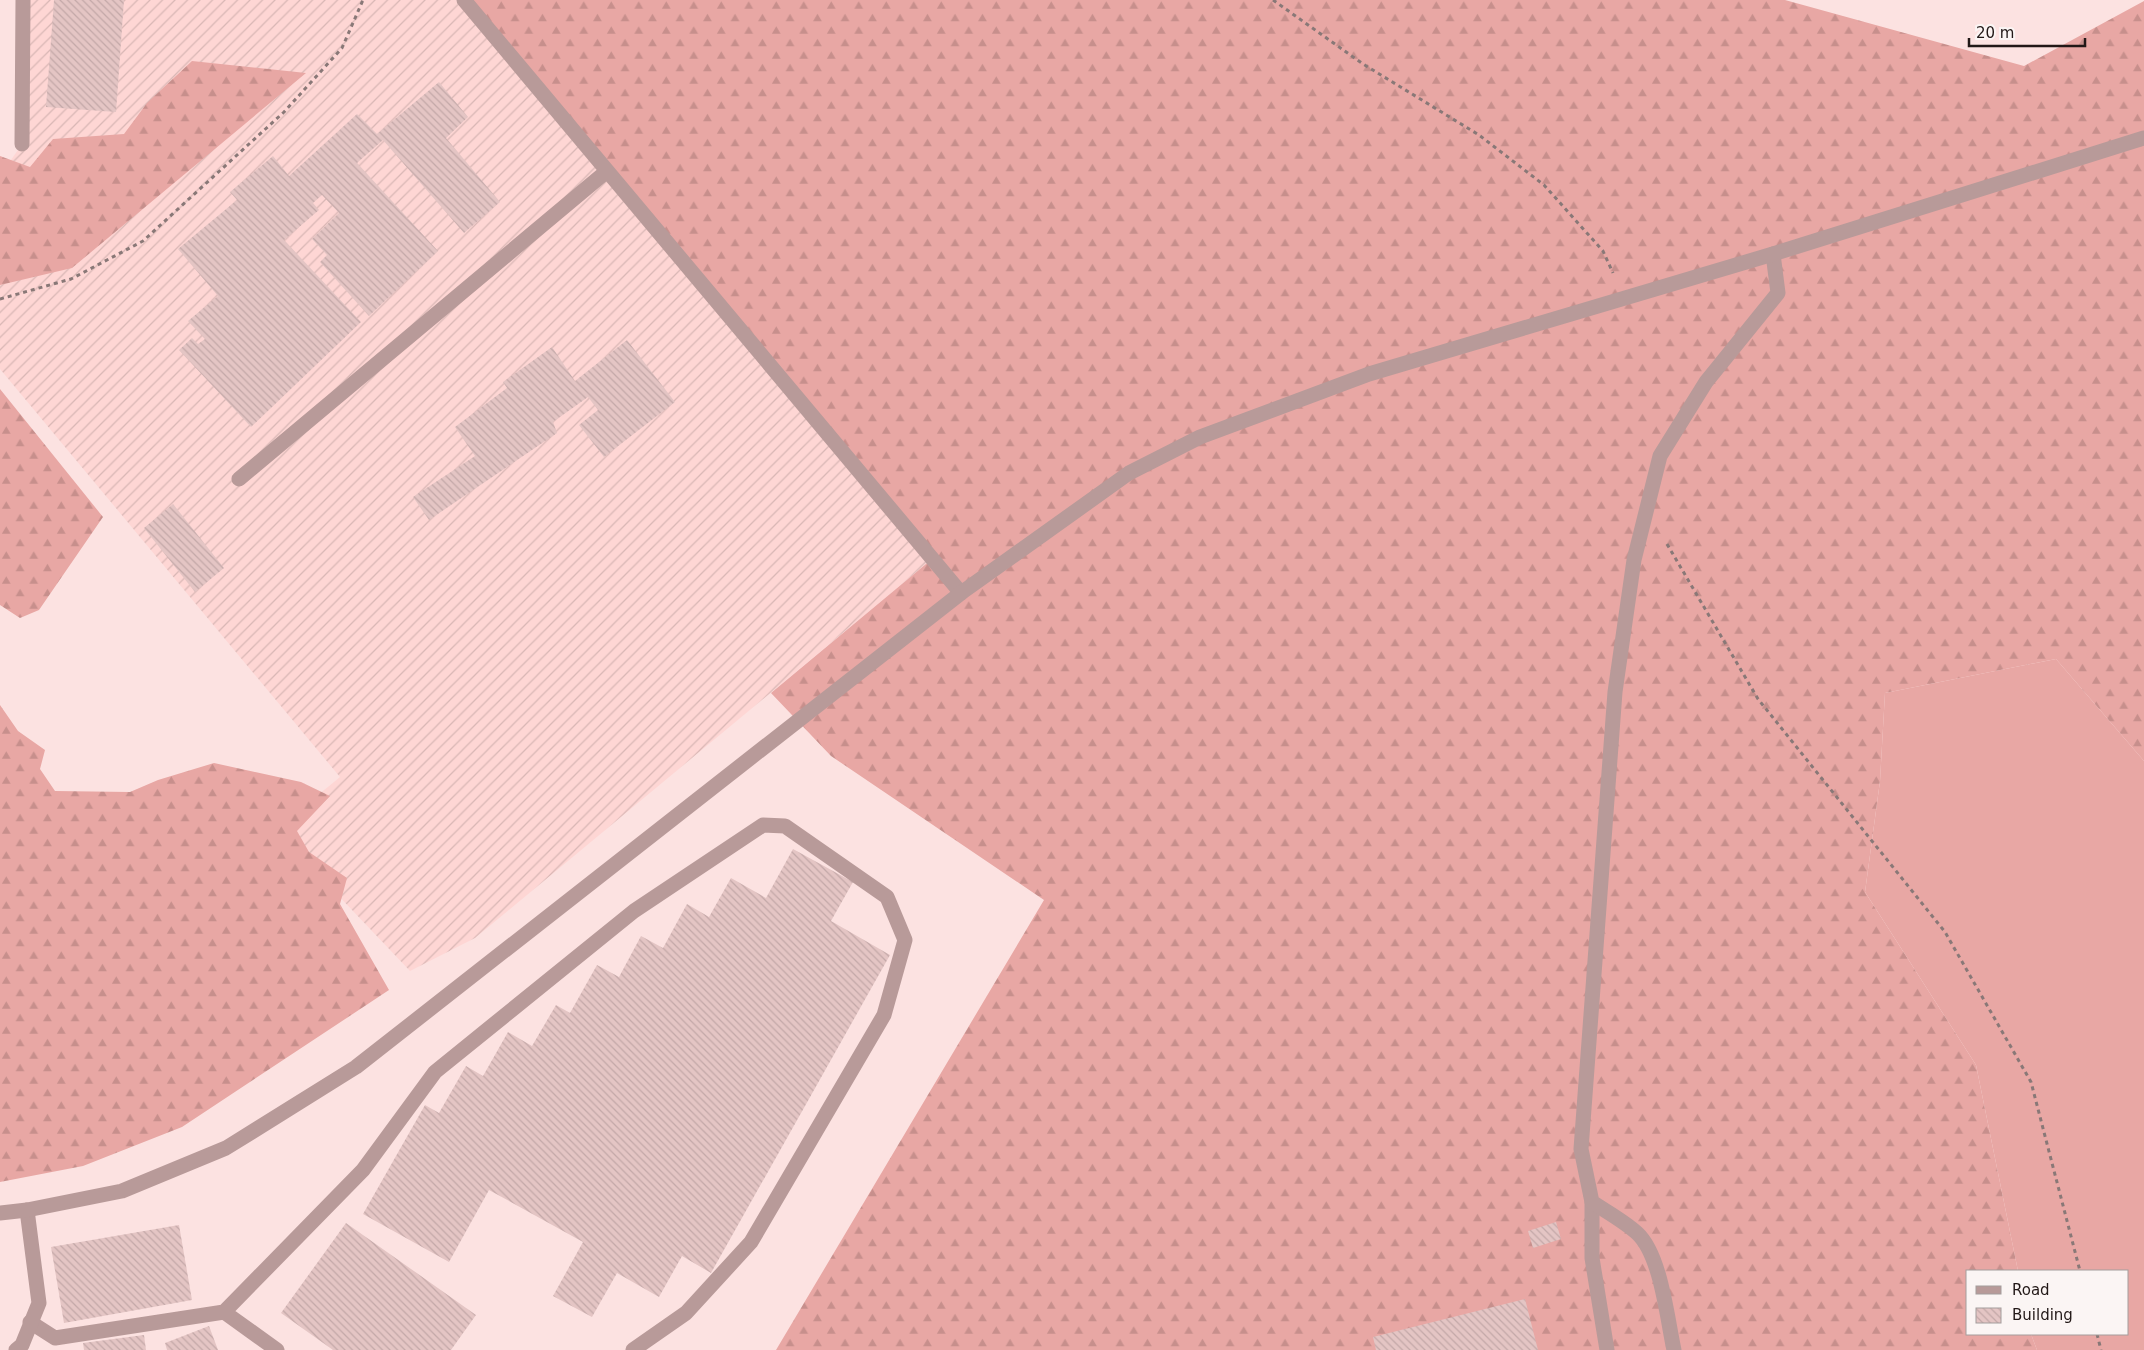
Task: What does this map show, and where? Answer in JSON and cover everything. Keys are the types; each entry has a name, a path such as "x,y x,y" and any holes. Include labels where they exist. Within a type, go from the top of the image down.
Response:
{"street":[{"path":"22,144 23,0"},
{"path":"464,0 961,593"},
{"path":"0,1213 27,1210 122,1191 226,1148 356,1067 961,593 1129,473 1200,437 1368,374 1773,254 2144,138"},
{"path":"239,479 607,171"},
{"path":"1607,1350 1592,1258 1592,1202 1580,1149 1615,692 1634,560 1660,456 1706,382 1778,293 1773,254"},
{"path":"30,1322 55,1338 224,1312 363,1170 435,1072 634,911 763,825 785,826 887,897 905,940 884,1014 751,1242 686,1313 633,1350"},
{"path":"1592,1202 1637,1233 1649,1246 1655,1263 1674,1350"},
{"path":"16,1350 22,1345 39,1303 27,1210"},
{"path":"224,1312 277,1350"}],"path":[{"path":"0,299 71,279 143,241 284,112 342,48 363,0"},
{"path":"1273,0 1363,64 1479,135 1544,185 1603,252 1625,298"},
{"path":"1647,509 1758,699 1945,932 2031,1082 2080,1270"},
{"path":"2097,1335 2101,1350"}],"shaded area":[{"path":"23,0 464,0 932,559 475,938 410,971 276,830 340,777 0,369 0,176 22,144"}],"green space":[{"path":"464,0 1785,0 2024,66 2144,1 2144,761 2056,659 1885,693 1880,781 1865,892 1976,1065 2018,1270 1966,1270 1966,1335 2031,1335 2037,1350 776,1350 1044,900 831,756 771,693 932,559"},
{"path":"192,61 306,73 72,268 0,285 0,156 30,167 53,139 124,134 147,103"},
{"path":"0,389 103,517 39,610 20,618 0,605"},
{"path":"2056,659 2144,761 2144,1350 2037,1350 2031,1335 2129,1335 2129,1270 2018,1270 1976,1065 1865,892 1880,781 1885,693"},
{"path":"0,705 18,731 45,750 40,769 55,791 130,792 158,780 214,763 301,782 330,796 297,831 309,852 347,878 340,904 389,990 182,1127 83,1166 0,1182"}],"building":[{"path":"54,0 124,0 116,112 46,107"},
{"path":"439,82 468,117 446,138 500,202 464,233 383,140 357,163 438,251 369,316 320,262 327,255 312,239 339,213 322,195 313,203 319,210 284,240 361,322 251,427 179,350 192,338 198,344 205,339 188,321 218,296 178,249 237,200 230,192 273,156 289,176 357,114 377,134"},
{"path":"627,340 675,402 604,457 579,425 598,410 588,397 553,422 557,433 429,520 413,497 475,456 455,427 507,388 503,382 552,347 575,381"},
{"path":"173,504 224,568 195,592 144,528"},
{"path":"793,849 853,882 831,921 890,955 711,1273 682,1256 659,1297 617,1273 592,1317 553,1296 583,1242 489,1190 449,1262 363,1214 425,1105 439,1113 466,1066 483,1076 508,1032 532,1046 556,1005 570,1013 597,965 619,977 641,936 663,948 687,904 709,917 731,878 766,898"},
{"path":"1556,1222 1561,1239 1533,1248 1528,1231"},
{"path":"346,1223 476,1315 451,1350 333,1350 281,1313"},
{"path":"179,1225 192,1300 64,1323 51,1247"},
{"path":"1525,1299 1538,1350 1376,1350 1373,1337"},
{"path":"209,1326 218,1350 167,1350 165,1343"},
{"path":"144,1335 146,1350 84,1350 83,1343"}]}
